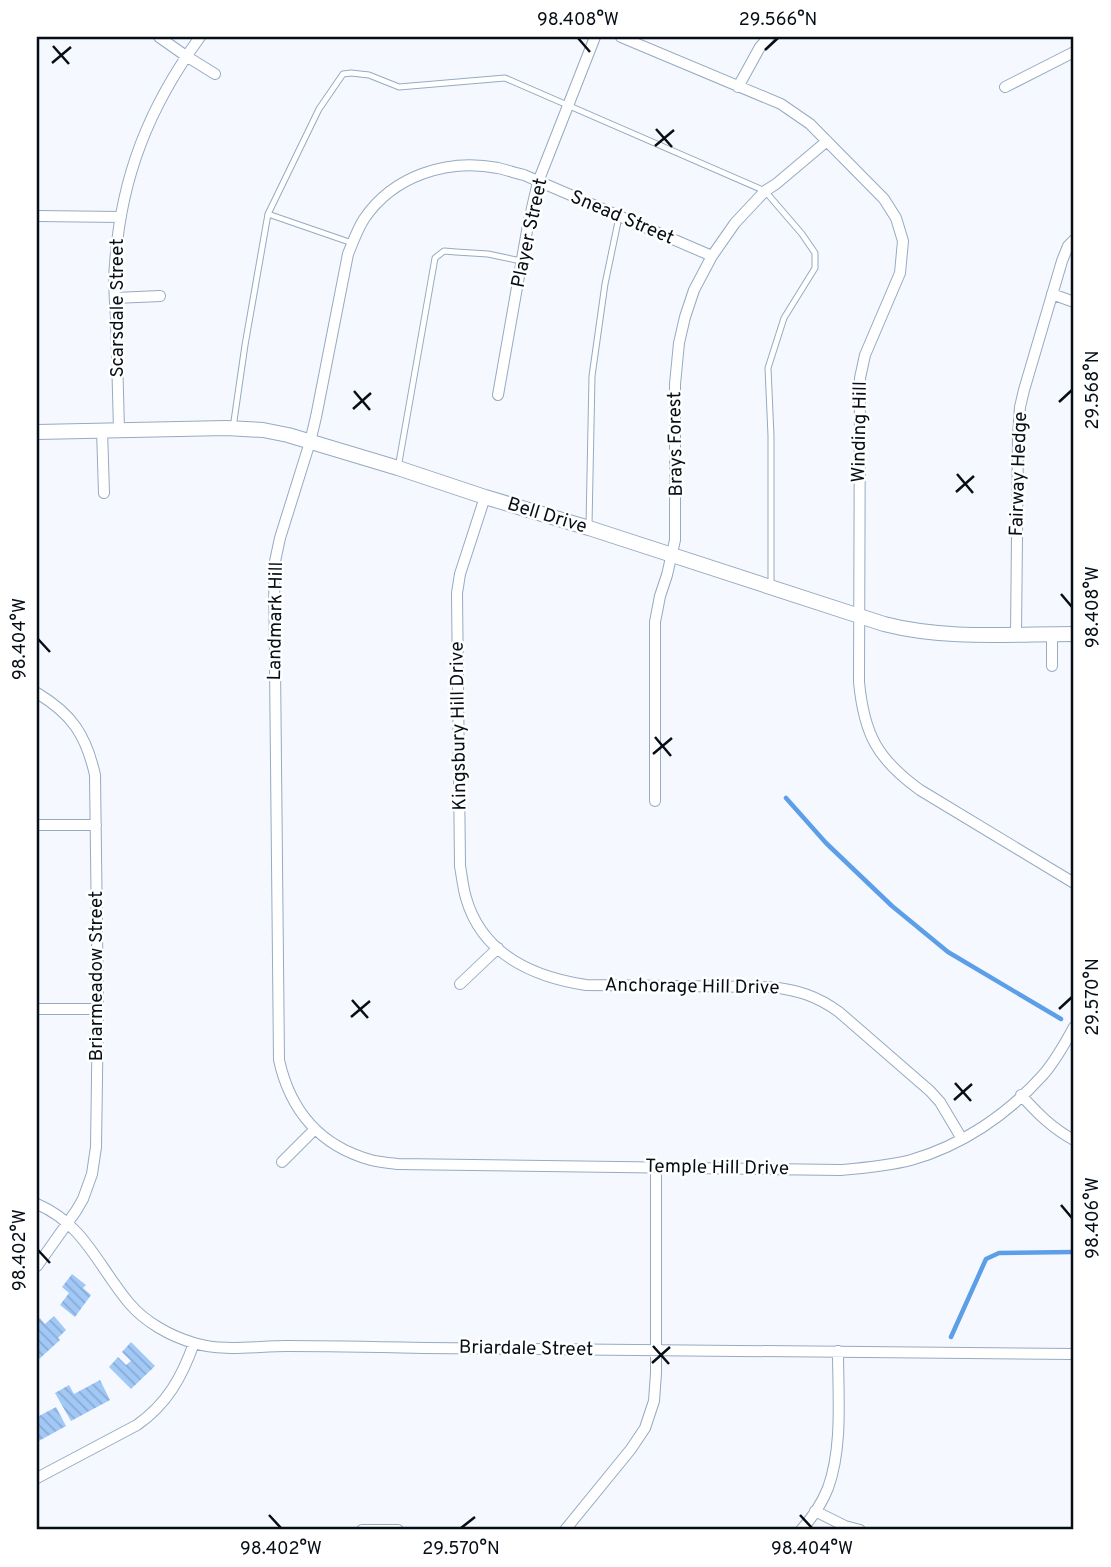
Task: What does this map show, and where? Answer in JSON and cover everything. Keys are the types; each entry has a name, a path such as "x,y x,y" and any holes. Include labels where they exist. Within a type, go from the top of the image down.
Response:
{"street":[{"path":"159,37 215,74"},
{"name":"Scarsdale Street","path":"119,430 114,266 121,216 134,159 148,122 166,87 200,37"},
{"name":"Player Street","path":"498,395 538,182 595,37"},
{"name":"Winding Hill","path":"621,37 781,104 794,112 810,124 884,199 896,218 903,241 900,273 865,355 860,377 859,682 862,708 870,733 883,756 900,776 1074,883"},
{"path":"738,87 760,47 769,37"},
{"path":"1005,88 1074,52"},
{"name":"Brays Forest","path":"655,801 655,622 675,540 675,384 679,342 685,317 694,289 712,256 735,223 765,191 827,141"},
{"name":"Snead Street","path":"451,167 497,167 524,175 712,256"},
{"name":"Landmark Hill","path":"315,1129 301,1114 292,1098 279,1060 274,566 310,442 352,243 365,218 391,190 425,172 451,167"},
{"path":"37,216 121,216"},
{"name":"Fairway Hedge","path":"1016,635 1020,407 1062,261 1068,246 1074,240"},
{"path":"1052,294 1074,302"},
{"path":"116,298 160,296"},
{"name":"Bell Drive","path":"37,432 233,428 263,430 398,468 909,631 1074,634"},
{"path":"102,430 104,493"},
{"name":"Kingsbury Hill Drive","path":"485,497 460,574 457,593 460,866 470,910 485,934 498,948"},
{"path":"1052,634 1052,667"},
{"name":"Briarmeadow Street","path":"37,693 69,717 82,734 95,775 98,1009 96,1147 92,1174 83,1199 37,1266"},
{"path":"37,825 96,825"},
{"path":"460,984 498,948"},
{"name":"Anchorage Hill Drive","path":"498,948 515,963 546,977 566,982 586,985 771,987 796,990 824,1001 930,1091 940,1102 962,1139"},
{"path":"37,1009 98,1009"},
{"name":"Temple Hill Drive","path":"315,1129 346,1151 371,1160 398,1164 841,1170 873,1167 911,1160 941,1149 987,1125 1042,1076 1074,1027"},
{"path":"1021,1095 1038,1114 1074,1140"},
{"path":"282,1162 315,1129"},
{"path":"565,1530 631,1449 645,1428 654,1401 656,1167"},
{"name":"Briardale Street","path":"37,1204 68,1223 89,1246 138,1312 161,1329 194,1343 218,1348 285,1346 1074,1354"},
{"path":"37,1478 148,1417 174,1388 187,1364 194,1343"},
{"path":"801,1530 827,1491 834,1469 837,1444 838,1351"},
{"path":"816,1511 845,1526 860,1530"},
{"path":"362,1530 398,1530"}],"lane":[{"path":"233,428 268,214 319,109 343,74 369,75 399,87 505,78 765,191 815,253 815,268 784,318 768,368 771,589"},
{"path":"268,214 352,243"},
{"path":"589,528 592,376 605,284 619,217"},
{"path":"398,468 435,258 444,251 488,254 522,261"}],"building":[{"path":"72,1274 86,1285 83,1288 91,1295 75,1317 60,1305 69,1293 62,1287"},
{"path":"54,1316 66,1330 58,1338 60,1340 37,1361 37,1321 40,1318 45,1324"},
{"path":"131,1342 155,1366 131,1389 109,1367 118,1357 126,1365 131,1361 122,1352"},
{"path":"100,1380 110,1400 71,1421 55,1393 69,1385 74,1394"},
{"path":"56,1407 66,1426 37,1442 37,1413 39,1416"}],"waterway":[{"path":"786,798 826,843 892,906 948,952 1061,1019"},
{"path":"951,1337 986,1259 999,1253 1074,1252"}]}
